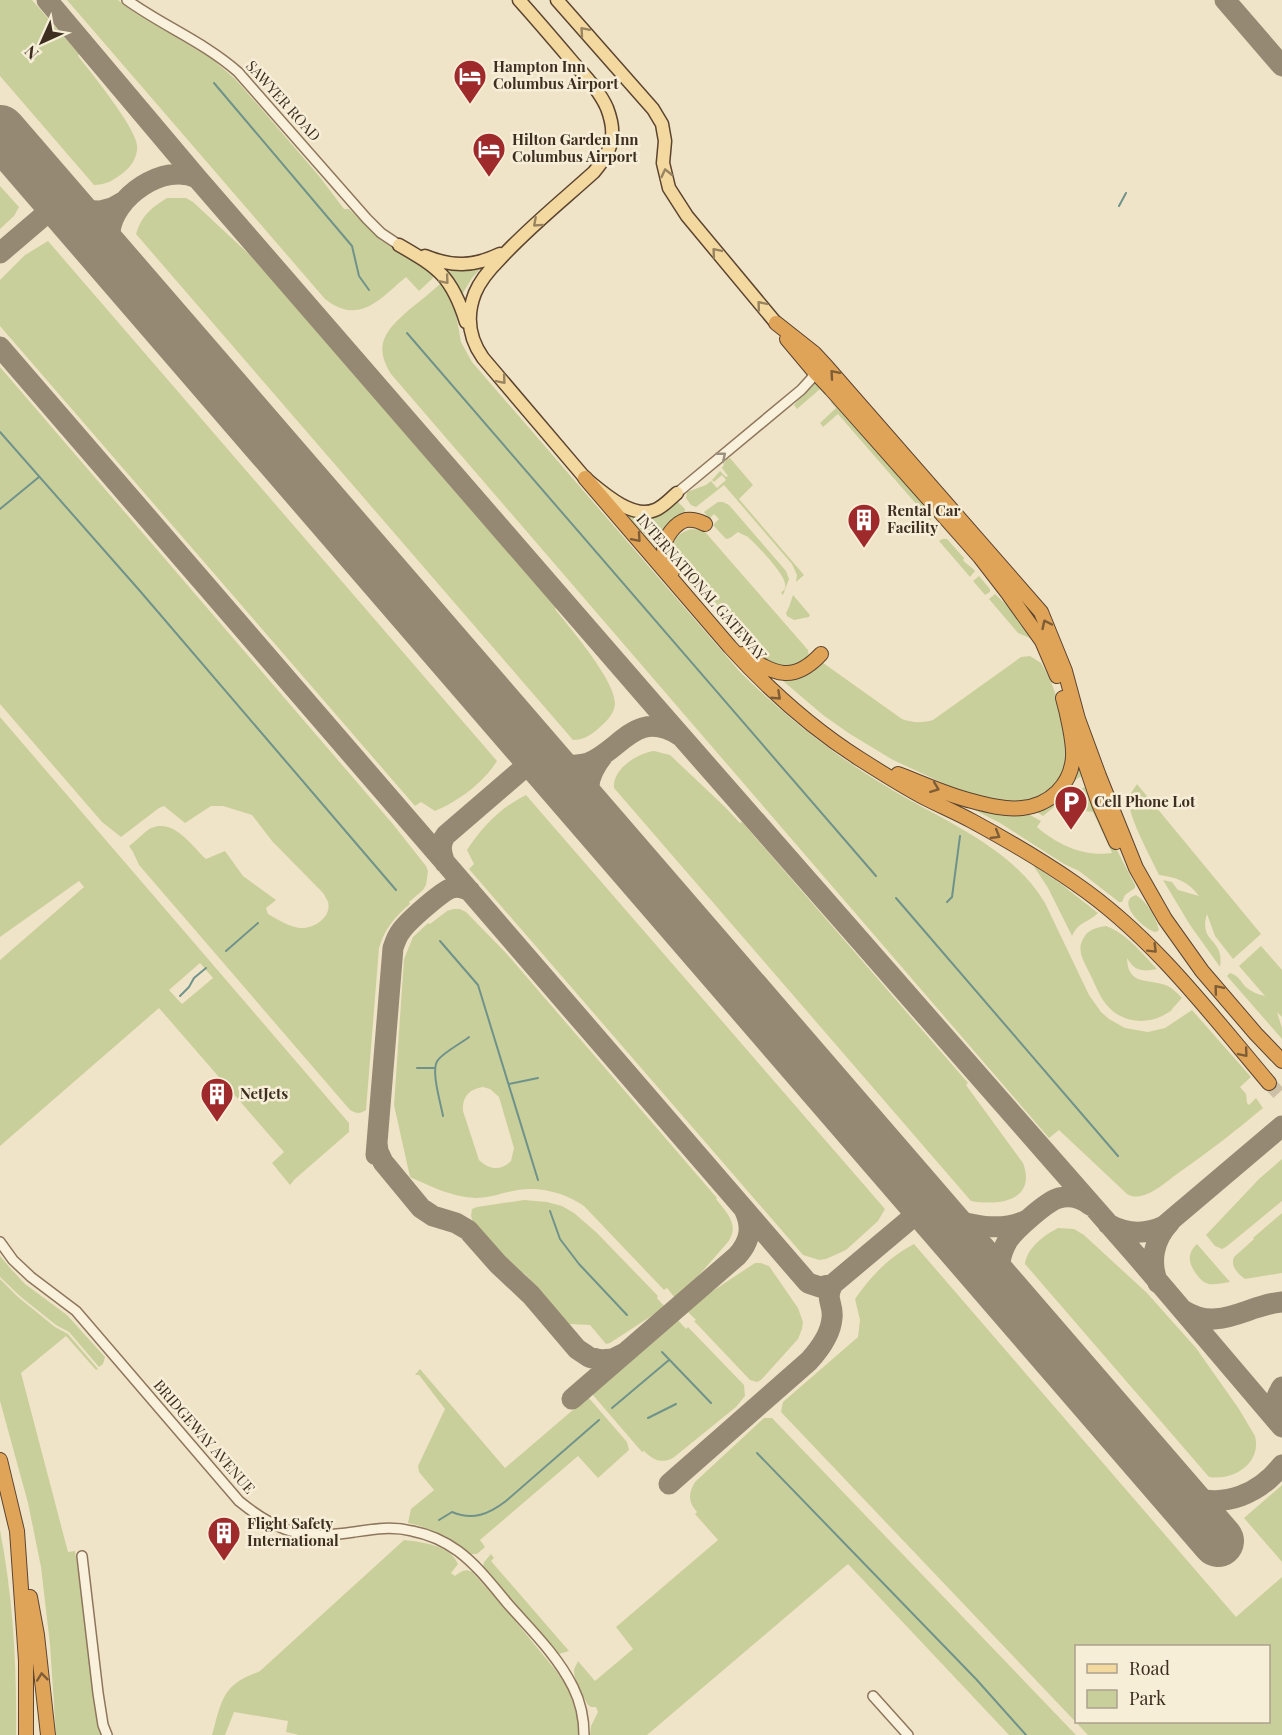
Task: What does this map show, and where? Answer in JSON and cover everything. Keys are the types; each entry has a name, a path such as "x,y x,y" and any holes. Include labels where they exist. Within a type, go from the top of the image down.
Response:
{"highway":[{"path":"776,323 813,370 980,557 1042,641 1056,673 1099,804 1127,864 1202,971 1282,1061"},
{"path":"776,323 814,353 827,367 1041,612 1065,671 1078,719 1098,776 1124,842 1150,894"},
{"name":"INTERNATIONAL GATEWAY","path":"585,478 730,647 782,700 860,759 926,798 988,830 1096,898 1169,965 1269,1083"},
{"path":"695,606 668,565 665,558 665,544 669,534 678,524 686,520 696,520 705,524"},
{"path":"730,647 775,672 788,674 800,672 821,654"},
{"path":"860,759 970,801 998,807 1021,808 1041,804 1059,791 1072,768 1073,754 1065,704"},
{"path":"0,1460 17,1531 37,1635 48,1735"},
{"path":"17,1531 26,1661 26,1735"}],"main road":[{"path":"557,0 653,109 662,124 665,141 663,163 669,188 687,216 776,323"},
{"path":"470,332 470,309 476,290 488,273 507,251 594,172 610,147 613,135 607,108 601,97 520,1"},
{"path":"399,245 433,259 465,265 485,261 507,251"},
{"name":"INTERNATIONAL GATEWAY","path":"399,245 431,265 448,282 459,299 476,348 585,478"},
{"path":"585,478 621,505 640,512 647,513 657,509 677,493"}],"street":[{"name":"SAWYER ROAD","path":"127,0 216,54 238,72 367,219 381,233 399,245"},
{"path":"677,493 801,390 812,378 813,370"},
{"name":"BRIDGEWAY AVENUE","path":"0,1242 13,1260 31,1277 76,1311 239,1502 260,1518 284,1529 313,1536 387,1527 412,1530 436,1538 458,1551 477,1568 558,1662 584,1713 584,1735"},
{"path":"82,1556 99,1704 103,1725 108,1735"},
{"path":"873,1696 908,1735"}],"green space":[{"path":"0,0 32,0 79,54 78,56 121,113 135,137 137,149 132,164 116,178 94,185 0,76"},
{"path":"67,0 118,0 211,58 235,79 259,106 344,209 349,209 382,241 434,274 433,278 419,291 406,277 378,301 359,310 337,307 325,299"},
{"path":"0,186 19,207 14,216 0,229"},
{"path":"167,198 186,198 193,202 264,269 557,607 555,609 591,654 613,693 615,706 612,713 595,732 585,738 573,740 136,234 148,213"},
{"path":"48,241 497,761 485,777 470,790 435,811 421,802 415,806 0,326 0,280 25,255"},
{"path":"440,264 484,265 461,293"},
{"path":"440,284 443,284 454,303 461,342 472,362 741,673 793,720 849,763 995,850 1014,866 1031,883 1045,903 1089,995 1109,1019 1125,1028 1148,1032 1165,1028 1192,1010 1251,1077 1240,1087 1246,1094 1247,1103 1249,1105 1256,1098 1263,1108 1160,1187 1146,1195 1139,1196 1127,1194 1059,1130 1049,1138 391,374 383,354 385,338 389,330"},
{"path":"0,367 392,823 426,866 428,871 426,885 391,923 379,948 366,1110 362,1112 357,1113 350,1110 139,865 129,846 151,828 159,826 175,830 206,859 225,851 243,876 276,900 266,908 268,914 283,923 300,928 316,924 325,917 329,907 323,893 272,841 252,815 223,806 211,806 185,823 164,806 121,837 102,822 0,704"},
{"path":"815,383 819,383 827,393 825,395 820,389 797,409 794,405"},
{"path":"834,400 940,518 935,517 930,520 838,414 823,427 820,423 836,408 831,402"},
{"path":"730,458 753,485 739,499 804,575 796,582 797,575 792,564 724,485 696,507 691,505 686,498 687,492 711,481 717,488 726,480 722,475 714,482 712,480 720,471 726,477 728,476 722,468 726,460"},
{"path":"677,501 685,511 660,533 657,548 629,517 631,515 646,518 656,516"},
{"path":"718,502 729,505 786,571 789,579 783,595 781,593 785,588 781,574 754,543 738,532 726,539 713,525 719,519 714,514 709,519 704,512"},
{"path":"691,529 706,533 808,650 809,658 793,669 769,663 739,631 725,621 673,558 672,548 675,540 682,533"},
{"path":"947,539 975,571 970,577 939,541"},
{"path":"979,576 990,589 990,592 985,595 973,581"},
{"path":"995,594 1025,623 1032,636 1030,638 1018,633 989,599"},
{"path":"793,595 810,615 809,617 794,620 787,616"},
{"path":"1030,656 1041,663 1050,679 1057,698 1070,757 1064,779 1035,802 1003,803 958,790 893,760 823,715 776,675 819,660 902,719 921,722 933,720 1021,657"},
{"path":"0,717 349,1123 349,1132 290,1185 272,1163 284,1152 159,1008 0,1146 0,960 84,887 79,881 0,937","holes":["200,963 213,978 182,1004 169,990"]},
{"path":"654,751 670,755 740,823 742,822 968,1083 966,1085 1023,1163 1026,1176 1025,1186 1020,1193 1012,1198 992,1203 971,1201 614,788 617,774 627,763"},
{"path":"1078,757 1083,775 1074,781 1064,799 1043,816 1035,811"},
{"path":"1137,784 1261,934 1233,959 1215,936 1207,914 1206,931 1219,950 1220,967 1190,925 1163,880 1172,882 1178,890 1199,896 1182,881 1159,875 1141,838 1132,816 1129,800"},
{"path":"1087,786 1135,885 1135,888 1125,895 1122,902 1079,871 1064,864 1000,823 955,800 1030,815 1041,821 1037,827 1063,844 1091,853 1112,853 1093,812 1077,810 1074,806 1079,790"},
{"path":"526,795 885,1209 878,1221 846,1250 819,1260 803,1255 469,869 474,864 467,850 479,833 500,812"},
{"path":"1033,865 1098,913 1081,925 1072,936 1048,888"},
{"path":"1136,895 1153,915 1159,930 1156,932 1145,927 1130,909 1128,903 1130,898"},
{"path":"460,909 466,912 506,953 717,1198 731,1219 733,1230 728,1242 693,1282 675,1298 667,1288 664,1290 584,1206 569,1197 535,1189 518,1190 482,1198 459,1196 410,1177 394,1105 404,959 413,937 428,923 430,924 447,911","holes":["483,1087 490,1089 499,1097 514,1148 511,1161 499,1168 491,1167 479,1160 463,1111 467,1094"]},
{"path":"1106,926 1127,939 1157,969 1139,970 1127,958 1130,972 1134,976 1168,986 1182,998 1172,1010 1155,1019 1137,1021 1120,1016 1105,1003 1080,948 1087,933"},
{"path":"1261,946 1282,970 1282,1017 1277,1012 1282,1028 1282,1039 1227,976 1230,973 1234,974 1247,988 1265,996 1239,966"},
{"path":"1282,1159 1282,1201 1226,1247 1222,1249 1215,1246 1206,1235 1259,1179"},
{"path":"524,1200 547,1202 562,1206 574,1213 596,1232 658,1296 657,1298 665,1307 606,1344 590,1325 568,1324 525,1274 513,1268 473,1222 472,1209"},
{"path":"1282,1213 1282,1273 1245,1279 1234,1267 1234,1257"},
{"path":"1058,1228 1074,1229 1084,1235 1147,1293 1196,1348 1255,1436 1254,1455 1244,1469 1227,1476 1209,1477 1025,1264 1026,1258 1037,1243"},
{"path":"914,1244 1236,1617 1282,1577 1282,1735 1088,1735 1077,1723 1270,1723 1270,1645 1075,1645 1075,1721 781,1412 783,1402 858,1337 860,1320 855,1299 867,1283 896,1255"},
{"path":"1197,1244 1230,1282 1209,1284 1199,1278 1190,1260 1191,1252"},
{"path":"0,1256 25,1284 67,1315 105,1357 103,1364 99,1367 69,1332 56,1325 0,1277"},
{"path":"755,1263 769,1266 798,1308 803,1322 798,1339 757,1382 750,1380 687,1311 702,1298"},
{"path":"0,1279 55,1327 68,1334 98,1369 96,1370 66,1336 21,1373 68,1552 75,1551 94,1699 102,1735 56,1735 50,1645 41,1567 28,1503 0,1401"},
{"path":"677,1319 686,1329 688,1327 744,1385 745,1396 736,1407 673,1458 661,1461 642,1452 592,1394"},
{"path":"420,1369 505,1468 588,1397 627,1442 629,1450 598,1478 578,1456 480,1540 485,1547 477,1554 471,1554 442,1535 408,1523 411,1509 434,1490 419,1472 418,1466 445,1409 419,1375 415,1375"},
{"path":"764,1418 772,1418 1076,1735 1009,1735 848,1564 647,1735 590,1735 591,1726 598,1712 596,1707 588,1705 577,1684 574,1671 578,1661 595,1681 633,1649 616,1627 718,1540 695,1514 697,1512 690,1498 691,1490 695,1482"},
{"path":"1282,1485 1282,1562 1244,1518"},
{"path":"0,1530 13,1632 16,1735 0,1735"},
{"path":"404,1540 435,1546 449,1553 458,1564 451,1573 455,1576 465,1570 472,1572 508,1612 568,1688 578,1721 579,1735 299,1735 286,1732 288,1721 234,1712 225,1735 212,1735 220,1708 230,1689 241,1680 260,1671"},
{"path":"491,1554 494,1558 491,1561 569,1651 559,1654 555,1651 483,1566"}],"waterway":[{"path":"214,83 352,246 359,276 369,290"},
{"path":"1119,206 1126,193"},
{"path":"407,333 876,876"},
{"path":"0,432 140,591 396,890"},
{"path":"0,509 39,477"},
{"path":"947,902 952,897 960,836"},
{"path":"896,898 1118,1156"},
{"path":"226,951 258,923"},
{"path":"440,941 478,985 538,1180"},
{"path":"180,996 194,978 206,968"},
{"path":"443,1116 438,1095 436,1064 444,1054 469,1037"},
{"path":"417,1068 435,1068"},
{"path":"509,1084 538,1078"},
{"path":"550,1211 560,1239 579,1264 627,1315"},
{"path":"662,1352 711,1403"},
{"path":"612,1408 669,1360"},
{"path":"648,1418 676,1404"},
{"path":"439,1520 452,1512 474,1516 487,1513 500,1506 599,1420"},
{"path":"757,1453 976,1679 1026,1735"}],"taxiway":[{"path":"47,0 197,178 659,711 1134,1253 1282,1427"},
{"path":"1225,0 1282,66"},
{"path":"125,275 114,255 110,238 113,219 120,207 130,195 156,179 184,174 197,178"},
{"path":"41,218 49,209 52,201 45,183"},
{"path":"0,253 53,210 101,211 126,200"},
{"path":"0,347 808,1283 820,1287 833,1284"},
{"path":"445,863 441,849 446,835 530,764 588,763 629,734 651,726 664,728 679,735"},
{"path":"523,736 530,752 525,767"},
{"path":"599,824 590,805 588,787 593,770 605,753"},
{"path":"376,1155 393,948 398,935 405,926 447,890 454,887 470,891"},
{"path":"1108,1224 1122,1230 1136,1232 1150,1231 1164,1226 1282,1126"},
{"path":"377,1143 383,1162 421,1208 433,1216 456,1223 468,1230 498,1264 531,1295 577,1349 589,1357 600,1360 613,1359 625,1353"},
{"path":"914,1189 947,1214"},
{"path":"1008,1298 1001,1281 1000,1259 1012,1235 1040,1210 1059,1198 1075,1198 1090,1205"},
{"path":"572,1399 737,1256 749,1234 749,1222 744,1209"},
{"path":"913,1216 926,1213 989,1227 1014,1225 1027,1220"},
{"path":"669,1484 809,1361 820,1347 831,1324 829,1294 833,1284 908,1221"},
{"path":"1158,1283 1154,1267 1155,1251 1160,1236 1170,1222"},
{"path":"1183,1310 1209,1319 1232,1316 1282,1302"},
{"path":"1280,1423 1275,1405 1282,1387"},
{"path":"1166,1482 1190,1496 1216,1501 1241,1496 1252,1491 1282,1465"}],"runway":[{"path":"0,131 1218,1541"}],"tunnel":[{"path":"1269,1083 1282,1097"}],"place":[{"name":"Hampton Inn Columbus Airport","path":"470,105"},
{"name":"Hilton Garden Inn Columbus Airport","path":"489,178"},
{"name":"Rental Car Facility","path":"864,549"},
{"name":"Cell Phone Lot","path":"1071,831"},
{"name":"NetJets","path":"217,1123"},
{"name":"Flight Safety International","path":"224,1562"}]}
